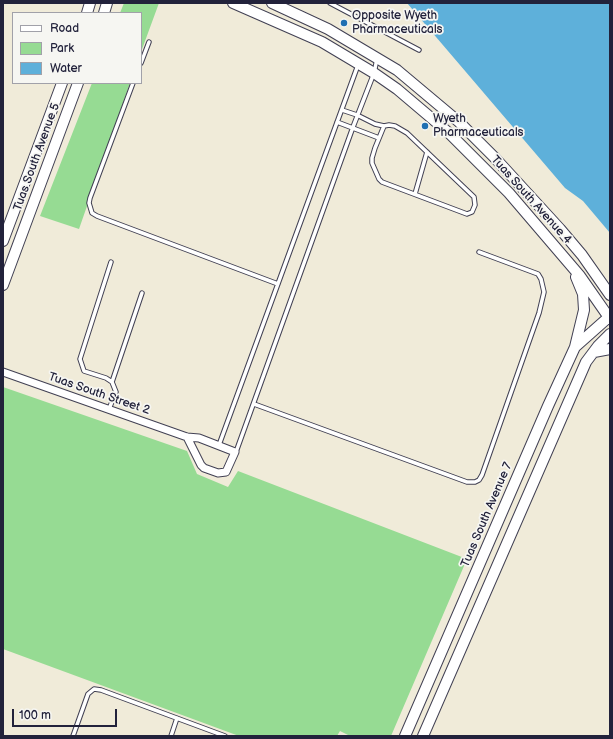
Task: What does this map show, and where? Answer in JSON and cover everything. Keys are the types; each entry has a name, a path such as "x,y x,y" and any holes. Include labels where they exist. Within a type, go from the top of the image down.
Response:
{"street":[{"name":"Tuas South Avenue 4","path":"233,3 322,42 374,73 397,89 449,133 509,193 572,267 610,317"},
{"name":"Tuas South Avenue 4","path":"272,3 328,29 397,70 459,122 538,204 582,255 610,295"},
{"name":"Tuas South Avenue 5","path":"3,241 62,84"},
{"name":"Tuas South Avenue 5","path":"3,285 78,84"},
{"path":"572,267 583,294 584,302 582,319 575,347"},
{"name":"Tuas South Avenue 7","path":"405,736 575,347 610,317"},
{"path":"423,736 586,362 610,334"},
{"path":"594,352 610,349"},
{"name":"Tuas South Street 2","path":"3,372 187,437 199,438 235,452"},
{"path":"187,437 204,468 218,472 226,472 235,452"}],"lane":[{"path":"330,3 419,50"},
{"path":"142,60 149,42"},
{"path":"235,452 254,404 353,127 374,73 377,58"},
{"path":"219,445 359,64"},
{"path":"133,84 90,198 90,208 92,213 278,284"},
{"path":"342,110 375,124 395,126 407,133 474,197 475,205 472,212 467,214 382,182 379,179 372,163 375,148 384,126"},
{"path":"337,122 379,138"},
{"path":"415,194 428,152"},
{"path":"254,404 467,482 475,482 479,480 539,313 544,292 541,279 538,274 479,252"},
{"path":"110,262 80,359 84,371 106,378 112,382 116,392 110,409"},
{"path":"112,382 142,293"},
{"path":"73,736 88,694 94,689 101,690 225,736"},
{"path":"171,736 177,718"}],"green space":[{"path":"124,3 159,3 142,49 142,12 120,12"},
{"path":"92,84 130,84 79,229 40,216"},
{"path":"3,387 187,451 197,474 228,487 238,471 467,559 391,736 350,736 340,731 337,736 239,736 3,649"}],"water":[{"path":"407,3 610,3 610,233 583,201 565,188"}],"place":[{"name":"Opposite Wyeth Pharmaceuticals","path":"344,23"},
{"name":"Wyeth Pharmaceuticals","path":"425,126"}]}
